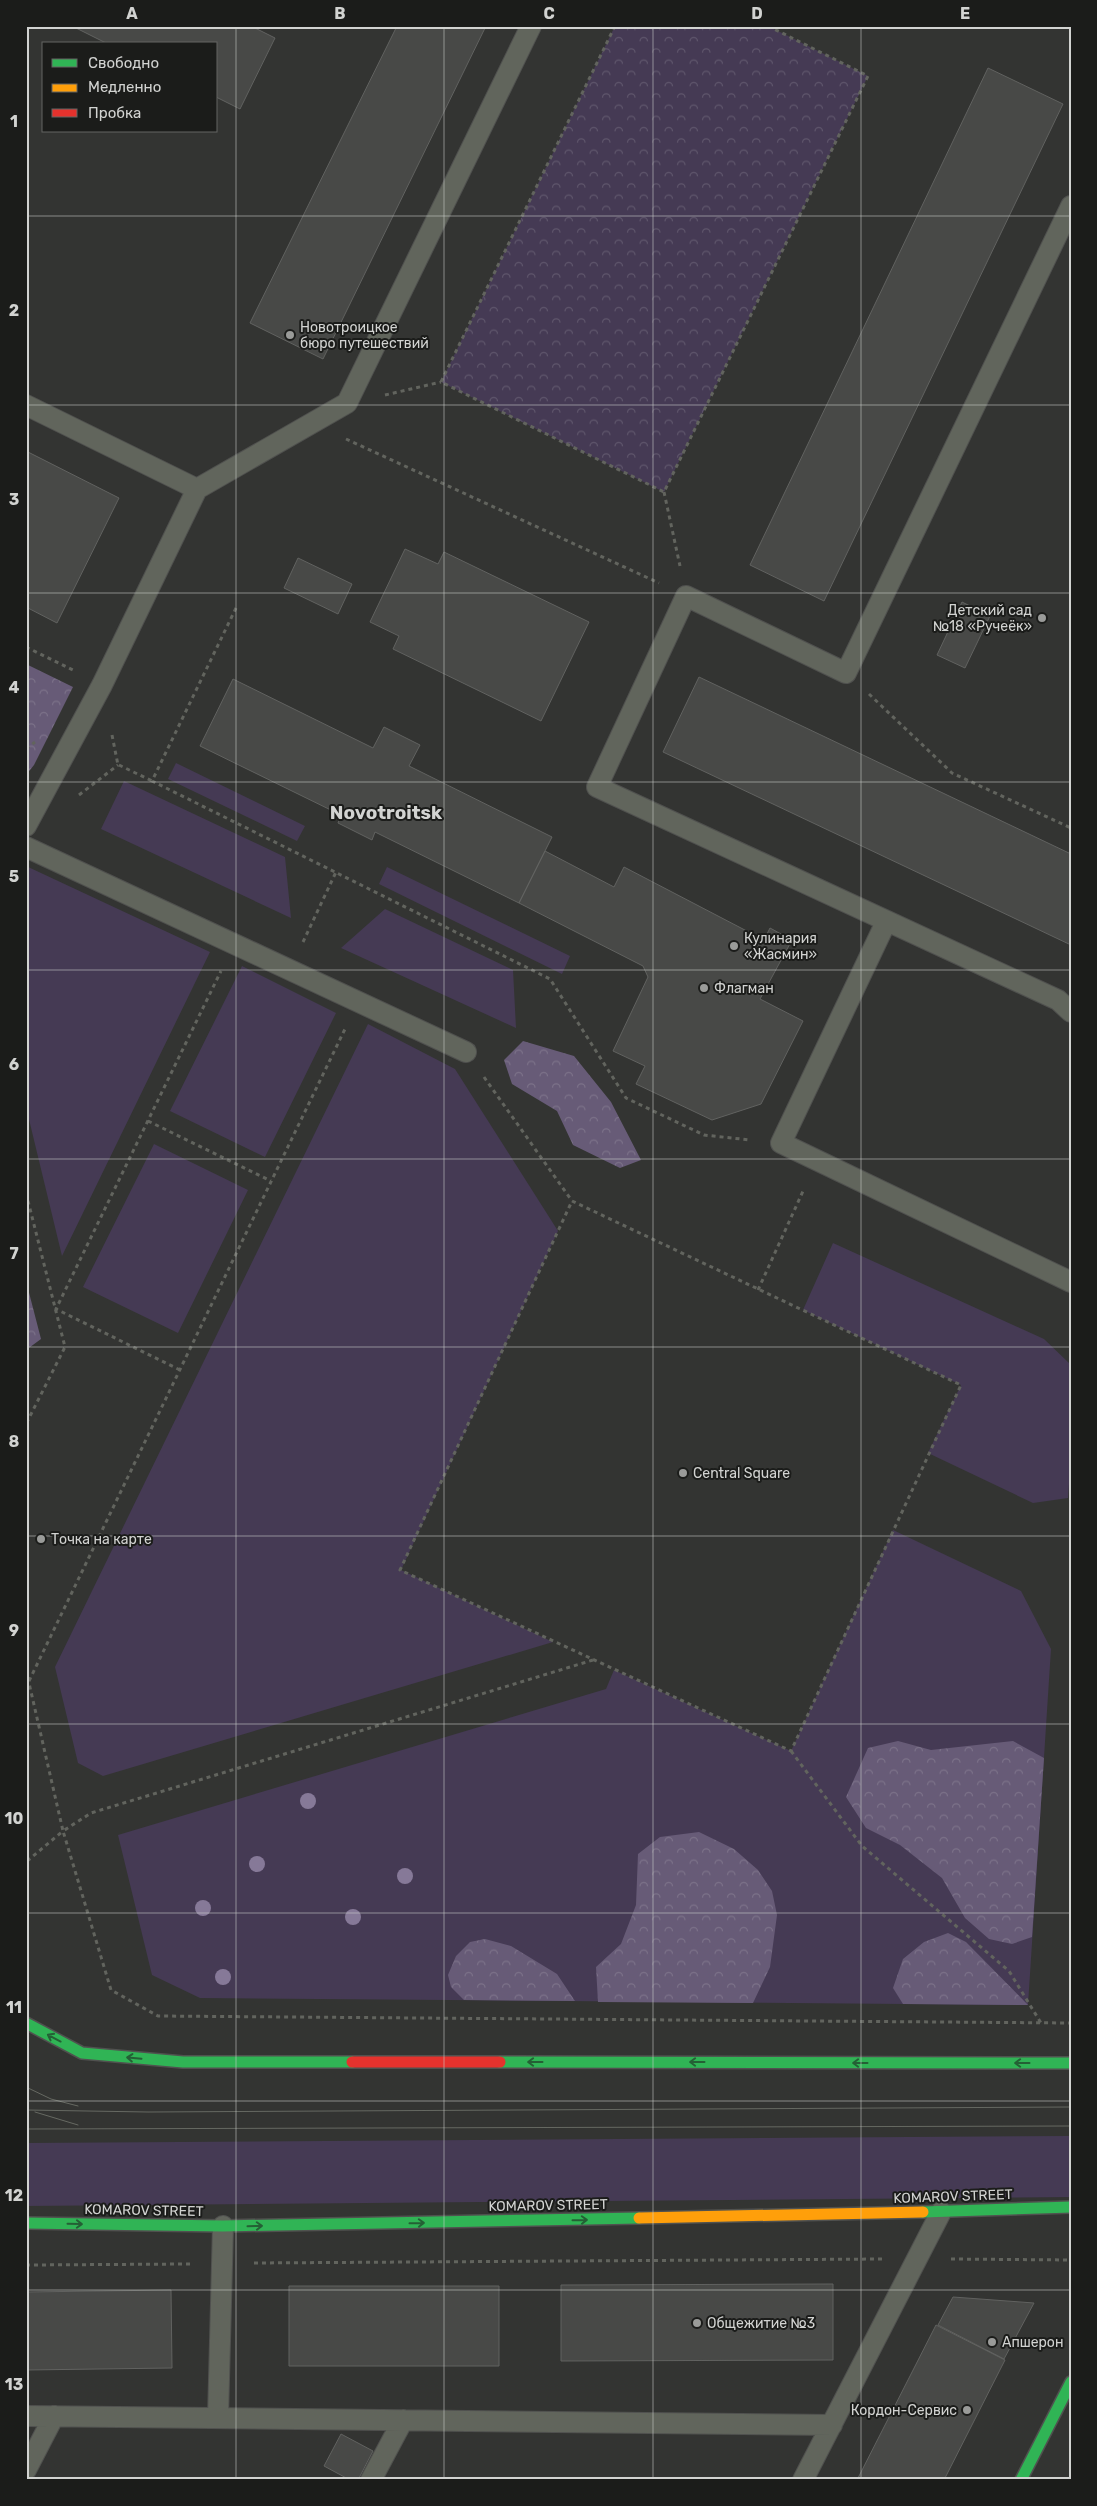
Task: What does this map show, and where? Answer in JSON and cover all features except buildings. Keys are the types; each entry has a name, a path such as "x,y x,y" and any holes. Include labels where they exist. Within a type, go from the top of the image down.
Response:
{"main road":[{"path":"26,2024 82,2053 182,2062 1071,2063"},
{"name":"KOMAROV STREET","path":"26,2223 222,2226 941,2212 1071,2207"},
{"path":"1021,2480 1071,2382"}],"lane":[{"path":"26,826 102,685 197,489 347,403 531,26"},
{"path":"1071,206 846,673 686,596 597,787 1058,1000 1071,1012"},
{"path":"26,405 197,489"},
{"path":"26,847 466,1052"},
{"path":"886,922 781,1144 1071,1282"},
{"path":"804,2480 941,2212"},
{"path":"218,2418 222,2226"},
{"path":"26,2416 832,2425"},
{"path":"26,2470 54,2416"},
{"path":"371,2480 403,2420"}],"path":[{"path":"440,382 615,26"},
{"path":"686,596 664,492 868,76 778,28 768,26"},
{"path":"347,403 440,382 664,492"},
{"path":"313,424 686,596"},
{"path":"152,781 236,608"},
{"path":"26,647 102,685"},
{"path":"846,673 952,772 1071,828"},
{"path":"118,765 550,979 626,1098 704,1135 781,1144"},
{"path":"313,921 336,872"},
{"path":"56,1309 235,944"},
{"path":"29,1681 359,1002"},
{"path":"466,1052 572,1202 961,1385 791,1751"},
{"path":"148,1121 271,1182"},
{"path":"758,1290 816,1161"},
{"path":"26,1193 65,1347 26,1424"},
{"path":"572,1202 400,1570 791,1751 862,1846 1009,1971 1042,2023"},
{"path":"56,1309 180,1370"},
{"path":"26,1862 63,1832 91,1813 593,1660"},
{"path":"26,1670 63,1832 111,1990 158,2016 1071,2024"},
{"path":"26,2265 917,2259 1071,2260"}],"green space":[{"path":"615,26 768,26 868,76 664,492 441,382"},
{"path":"26,664 73,687 34,765 26,775"},
{"path":"176,763 305,826 297,841 168,779"},
{"path":"124,781 285,857 291,918 101,829"},
{"path":"26,866 210,952 62,1256 26,1107"},
{"path":"387,867 570,956 562,974 379,884"},
{"path":"385,909 513,970 516,1028 341,948"},
{"path":"242,966 336,1013 265,1157 170,1111"},
{"path":"368,1024 455,1069 558,1231 401,1570 553,1642 103,1776 78,1763 55,1667"},
{"path":"523,1041 574,1056 611,1102 641,1160 620,1168 573,1145 557,1111 512,1084 504,1060"},
{"path":"154,1144 248,1190 178,1333 83,1287"},
{"path":"833,1243 1044,1339 1069,1363 1071,1456 1068,1498 1033,1503 928,1453 961,1385 803,1310"},
{"path":"26,1281 41,1339 26,1350"},
{"path":"893,1530 1021,1591 1051,1649 1028,2005 200,1998 152,1975 118,1835 606,1689 614,1670 791,1751"},
{"path":"898,1741 931,1750 1013,1741 1044,1758 1032,1937 1012,1944 989,1939 965,1918 942,1878 900,1845 866,1828 846,1797 868,1748"},
{"path":"699,1832 734,1849 758,1870 772,1891 777,1915 770,1967 753,2003 598,2002 596,1967 621,1944 636,1905 638,1854 660,1837"},
{"path":"948,1933 966,1942 1028,2005 903,2004 893,1988 903,1959 924,1942"},
{"path":"485,1939 511,1946 557,1974 575,2001 464,2000 451,1987 448,1975 456,1956 470,1942"},
{"path":"1071,2136 1071,2197 26,2206 26,2143"}],"tram line":[{"path":"26,2087 51,2099 78,2106"},
{"path":"26,2110 148,2112 1071,2107"},
{"path":"35,2112 78,2125"},
{"path":"26,2129 1071,2126"}],"traffic: fast":[{"path":"26,2023 82,2053 183,2062 352,2062"},
{"path":"500,2062 1071,2063"},
{"path":"923,2212 1071,2207"},
{"path":"26,2223 223,2226 639,2218"},
{"path":"1021,2480 1071,2382"}],"traffic: slow":[{"path":"639,2218 923,2212"}],"traffic: jam":[{"path":"352,2062 500,2062"}],"place":[{"name":"Новотроицкое бюро путешествий","path":"290,335"},
{"name":"Детский сад №18 «Ручеёк»","path":"1042,618"},
{"name":"Кулинария «Жасмин»","path":"734,946"},
{"name":"Флагман","path":"704,988"},
{"name":"Central Square","path":"683,1473"},
{"name":"Точка на карте","path":"41,1539"},
{"name":"Общежитие №3","path":"697,2323"},
{"name":"Апшерон","path":"992,2342"},
{"name":"Кордон-Сервис","path":"967,2410"}],"district":[{"name":"Novotroitsk","path":"386,812"}]}
